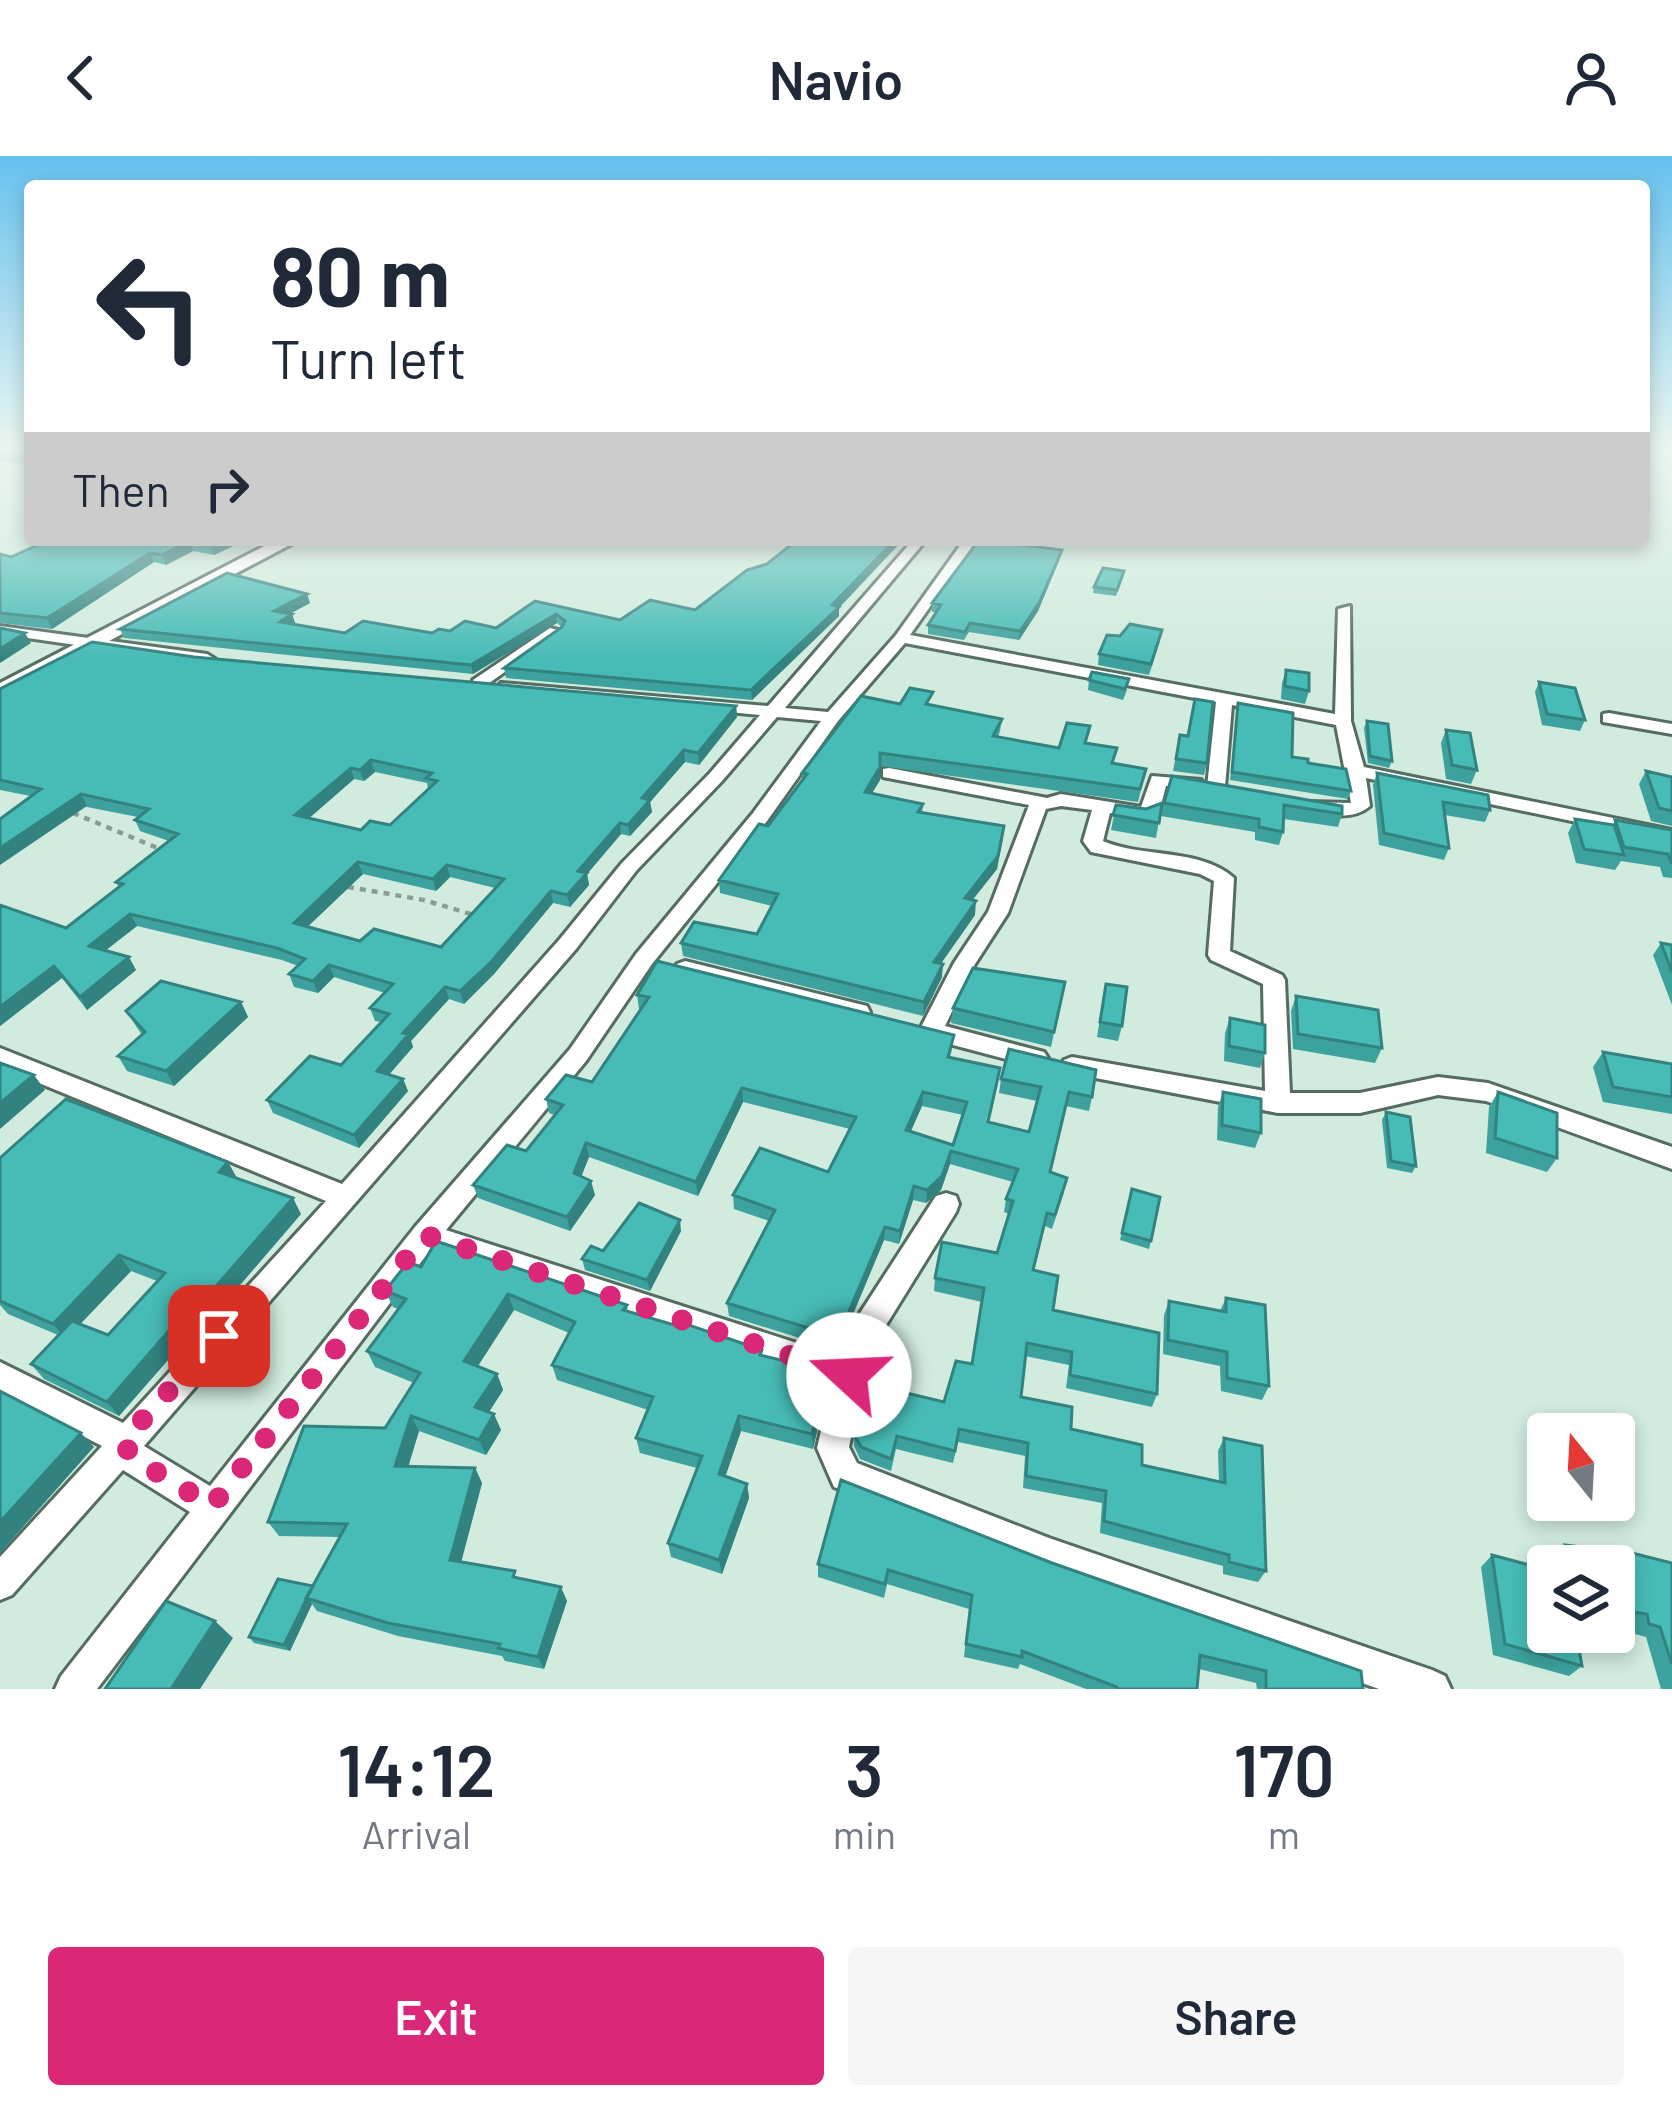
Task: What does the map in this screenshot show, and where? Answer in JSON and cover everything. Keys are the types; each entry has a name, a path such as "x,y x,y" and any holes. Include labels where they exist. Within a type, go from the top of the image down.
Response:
{"street":[{"path":"0,692 279,546"},
{"path":"0,1583 127,1448 568,944 629,867 716,777 915,546"},
{"path":"74,1689 204,1501 578,1054 644,959 760,817 823,716 901,638 967,546"},
{"path":"1298,802 1357,808 1364,803 1342,721 1346,609"},
{"path":"0,629 219,660"},
{"path":"555,631 470,682 823,716"},
{"path":"901,638 1342,721"},
{"path":"1216,787 1224,699"},
{"path":"1610,718 1672,729"},
{"path":"1356,771 1672,836"},
{"path":"889,773 1042,802 1149,811 1161,779 1239,792"},
{"path":"909,1025 965,963 998,913 1042,802"},
{"path":"1103,806 1093,841 1098,848 1206,869 1224,878 1219,955 1274,980 1278,1103"},
{"path":"644,959 1110,1075 1278,1103 1360,1103 1411,1089 1459,1086 1488,1092 1672,1158"},
{"path":"0,1057 346,1197"},
{"path":"946,1204 862,1337 833,1448 846,1475 1049,1555 1432,1689"},
{"path":"425,1235 849,1375"},
{"path":"0,1377 127,1448 204,1501"}],"path":[{"path":"64,810 108,823 136,843 163,850"},
{"path":"346,886 424,900 480,917"}],"building":[{"path":"36,546 180,546 162,555 150,553 47,618 0,613 0,554 11,557"},
{"path":"790,546 889,546 832,605 839,607 751,690 504,668 562,627 565,621 556,614 471,665 120,629 227,573 307,594 274,611 292,614 280,622 345,633 363,621 432,633 450,631 465,621 496,628 535,601 620,620 650,600 695,610 747,570 767,564"},
{"path":"975,546 1062,550 1039,603 1020,631 970,623 965,632 928,625 941,605 932,603"},
{"path":"1103,568 1124,571 1117,590 1094,587"},
{"path":"1130,624 1162,630 1151,664 1099,654 1107,635 1120,636"},
{"path":"0,628 25,633 0,649"},
{"path":"92,642 194,657 736,706 698,753 684,750 642,798 650,800 628,825 620,823 578,871 587,873 567,895 551,891 491,962 460,991 445,987 403,1033 409,1034 377,1071 403,1079 354,1135 267,1100 310,1056 341,1065 389,1014 370,1008 393,984 329,965 313,981 289,974 305,959 277,948 130,914 89,946 129,957 80,997 54,966 0,1007 0,905 66,928 178,834 135,820 149,809 81,794 0,848 0,819 41,789 0,780 0,689","holes":["371,760 432,773 426,778 437,781 390,825 370,821 361,830 295,815 351,768 360,770","358,862 433,879 447,865 504,879 441,947 374,929 360,941 294,923"]},
{"path":"1286,670 1309,673 1309,691 1285,686"},
{"path":"1092,672 1129,679 1125,689 1089,680"},
{"path":"1539,682 1575,688 1585,720 1547,714"},
{"path":"910,688 933,692 926,704 1002,719 993,736 1059,748 1067,723 1090,726 1085,743 1117,748 1112,763 1146,769 1140,789 880,753 880,767 865,792 923,804 918,812 1004,826 998,856 965,898 976,901 934,962 943,964 924,1002 681,943 694,922 757,934 778,894 719,880 759,824 768,826 861,696 900,704"},
{"path":"1195,699 1213,702 1207,763 1176,759 1180,735 1188,736"},
{"path":"1238,703 1293,713 1292,757 1346,769 1351,791 1232,772"},
{"path":"1367,721 1388,724 1392,761 1370,756"},
{"path":"1446,730 1470,733 1477,770 1452,765"},
{"path":"1646,771 1672,777 1672,811 1659,808"},
{"path":"1377,773 1488,795 1490,810 1443,802 1449,848 1384,833"},
{"path":"1172,776 1342,806 1342,814 1284,805 1283,832 1259,827 1259,819 1164,803"},
{"path":"1162,803 1159,823 1113,815 1116,805 1146,809"},
{"path":"1575,819 1614,825 1624,855 1584,849"},
{"path":"1615,820 1672,830 1672,864 1668,854 1624,847"},
{"path":"1661,943 1672,945 1672,972"},
{"path":"657,961 954,1035 948,1057 1000,1068 988,1122 1029,1132 1041,1087 1001,1079 1009,1049 1096,1070 1092,1097 1069,1092 1050,1172 1067,1178 1055,1215 1047,1213 1033,1270 1058,1276 1053,1310 1159,1333 1157,1394 1070,1375 1072,1352 1027,1343 1021,1397 1072,1407 1071,1429 1142,1445 1142,1465 1225,1483 1224,1438 1262,1446 1266,1571 1229,1562 1229,1555 1104,1521 1106,1491 1026,1476 1028,1443 959,1429 955,1451 897,1436 891,1459 861,1447 854,1434 865,1383 944,1402 956,1361 972,1364 984,1288 935,1278 942,1242 997,1253 1013,1201 1006,1199 1018,1169 951,1151 942,1176 927,1190 914,1186 900,1231 885,1227 838,1337 727,1303 775,1210 733,1195 760,1148 828,1172 856,1117 742,1088 696,1182 586,1143 574,1173 591,1181 567,1217 473,1185 507,1145 526,1151 563,1105 546,1099 566,1075 592,1082 649,997 637,995","holes":["923,1092 967,1102 953,1145 906,1130"]},
{"path":"973,968 1065,982 1054,1032 953,1008"},
{"path":"161,981 241,1002 166,1071 118,1056 145,1032 126,1011"},
{"path":"1106,984 1127,987 1122,1026 1100,1022"},
{"path":"1296,996 1378,1010 1382,1048 1298,1034"},
{"path":"1230,1018 1265,1025 1265,1053 1229,1046"},
{"path":"1603,1052 1672,1064 1672,1097 1613,1087"},
{"path":"0,1063 34,1075 0,1103"},
{"path":"1223,1092 1261,1099 1261,1133 1222,1125"},
{"path":"1498,1092 1557,1113 1557,1158 1495,1138"},
{"path":"66,1099 228,1162 219,1172 293,1198 211,1292 205,1289 107,1402 31,1364 72,1321 108,1335 165,1273 119,1255 53,1324 0,1301 0,1158"},
{"path":"1386,1112 1410,1117 1416,1166 1391,1161"},
{"path":"1132,1189 1160,1197 1151,1241 1122,1233"},
{"path":"639,1203 680,1220 647,1280 582,1259 591,1246 603,1251"},
{"path":"436,1241 627,1305 623,1310 681,1327 683,1323 762,1350 760,1355 826,1371 812,1434 739,1416 719,1474 747,1484 719,1560 668,1543 702,1456 636,1438 653,1397 552,1365 575,1322 508,1294 464,1361 497,1374 475,1407 494,1414 479,1440 411,1416 395,1466 475,1468 450,1560 515,1571 513,1577 561,1587 538,1657 498,1648 500,1644 388,1623 306,1598 347,1524 268,1522 304,1426 385,1428 420,1373 367,1351 406,1299 385,1291 408,1262 421,1267"},
{"path":"1226,1298 1265,1305 1269,1386 1227,1378 1227,1352 1168,1340 1169,1301 1226,1312"},
{"path":"0,1391 81,1433 0,1522"},
{"path":"841,1480 1052,1563 1361,1671 1363,1689 1266,1689 1266,1671 1200,1655 1197,1689 1117,1689 1022,1651 1022,1657 966,1644 972,1595 888,1570 885,1584 818,1564"},
{"path":"1635,1554 1672,1563 1672,1664 1660,1627 1649,1624 1647,1614 1635,1612"},
{"path":"1492,1555 1527,1564 1527,1650 1505,1644"},
{"path":"278,1579 313,1586 284,1645 249,1637"},
{"path":"166,1601 215,1621 171,1689 105,1689"},
{"path":"1536,1653 1580,1653 1582,1666"}],"route":[{"path":"219,1336 124,1440 130,1456 212,1506 425,1235 849,1375"}]}
